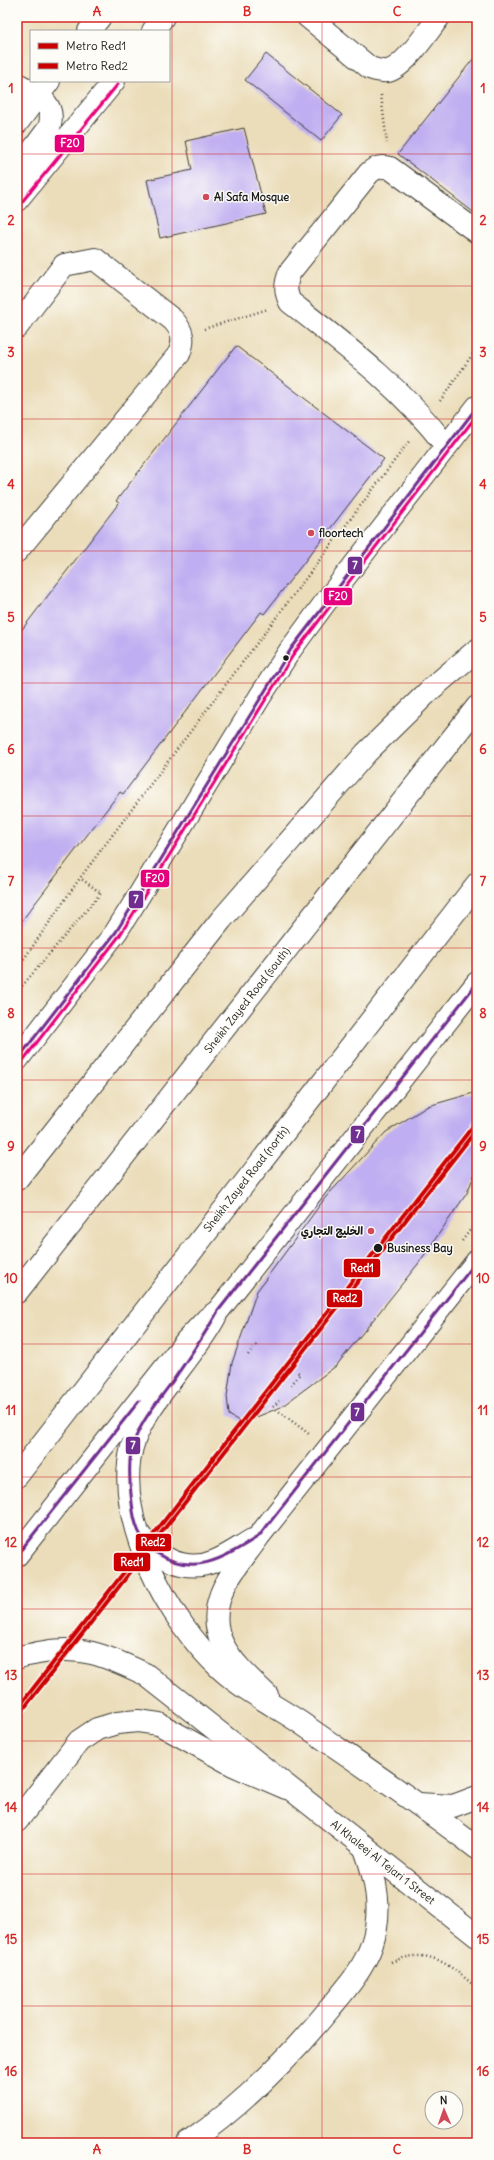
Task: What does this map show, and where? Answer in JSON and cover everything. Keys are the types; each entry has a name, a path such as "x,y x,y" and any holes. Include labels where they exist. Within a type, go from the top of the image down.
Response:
{"main road":[{"path":"90,30 100,17"},
{"path":"154,30 164,17"},
{"path":"308,17 370,68 378,71 388,71 397,68 439,17"},
{"path":"17,200 113,82"},
{"path":"17,84 44,88"},
{"path":"17,123 44,88"},
{"path":"17,171 49,128 51,111 44,88"},
{"path":"446,446 426,420 407,399 344,345 290,302 286,292 286,282 290,272 369,172 382,166 390,168 477,232"},
{"path":"17,327 64,265 95,259 173,320 180,327 183,336 183,345 179,354 17,551"},
{"path":"17,1060 116,932 261,696 292,649 324,604 477,407"},
{"path":"17,1179 221,920 366,753 426,694 477,650"},
{"name":"Sheikh Zayed Road (south)","path":"17,1292 477,707"},
{"name":"Sheikh Zayed Road (north)","path":"17,1476 477,884"},
{"path":"477,983 218,1311 204,1336 149,1412 139,1429 132,1448 130,1466 130,1486 138,1533 154,1578 176,1617 193,1640 216,1664 241,1686 286,1713 418,1804 477,1848"},
{"path":"286,1713 233,1662 223,1648 218,1632 216,1615 219,1598 226,1583 259,1536 477,1261"},
{"path":"17,1555 187,1340 201,1324 218,1311"},
{"path":"138,1533 146,1545 158,1554 171,1562 185,1565 200,1565 214,1562 259,1536"},
{"path":"17,1658 54,1650 80,1650 99,1654 145,1674 288,1789"},
{"path":"17,1821 79,1741 97,1729 117,1723 138,1721 159,1724 233,1765 288,1789"},
{"name":"Al Khaleej Al Tejari 1 Street","path":"288,1789 364,1846 477,1936"},
{"path":"418,1804 453,1806 477,1798"},
{"path":"188,2143 228,2111 289,2054 318,2023 363,1966 372,1943 377,1913 377,1894 373,1870 364,1846"}],"path":[{"path":"378,71 390,168"},
{"path":"183,336 290,302"},
{"path":"17,969 80,878 426,420 477,348"},
{"path":"17,992 101,893 80,878"},
{"path":"248,1356 257,1344"},
{"path":"291,1385 300,1374 296,1371"},
{"path":"274,1407 279,1401"},
{"path":"385,1966 406,1956 423,1955 440,1960 477,1988"}],"building":[{"path":"266,54 342,115 321,141 245,80"},
{"path":"477,54 477,215 398,154"},
{"name":"Al Safa Mosque","path":"244,128 266,214 160,238 147,180 192,170 186,141"},
{"path":"236,346 384,459 264,614 261,612 123,794 120,792 17,927 17,636 119,503 116,501"},
{"name":"الخليج التجاري","path":"477,1092 477,1168 467,1193 418,1264 336,1366 281,1407 242,1423 229,1415 227,1396 232,1363 257,1291 325,1198 386,1132 428,1106"}],"metro line":[{"name":"Red1","path":"17,1709 477,1121"},
{"name":"Red2","path":"21,1712 477,1129"}],"transit line":[{"name":"F20","path":"21,203 118,84"},
{"name":"7","path":"17,1060 116,932 291,649 477,407"},
{"name":"F20","path":"21,1063 120,935 295,652 477,415"},
{"name":"7","path":"477,983 218,1311 190,1356 142,1424 131,1452 130,1478 134,1518 138,1531 146,1543 157,1553 171,1560 184,1564 197,1564 210,1562 222,1557 259,1536 477,1261"},
{"name":"7","path":"17,1555 139,1401"}],"place":[{"name":"Al Safa Mosque","path":"206,197"},
{"name":"floortech","path":"311,533"},
{"name":"الخليج التجاري","path":"371,1231"},
{"name":"Business Bay","path":"378,1248"}]}
